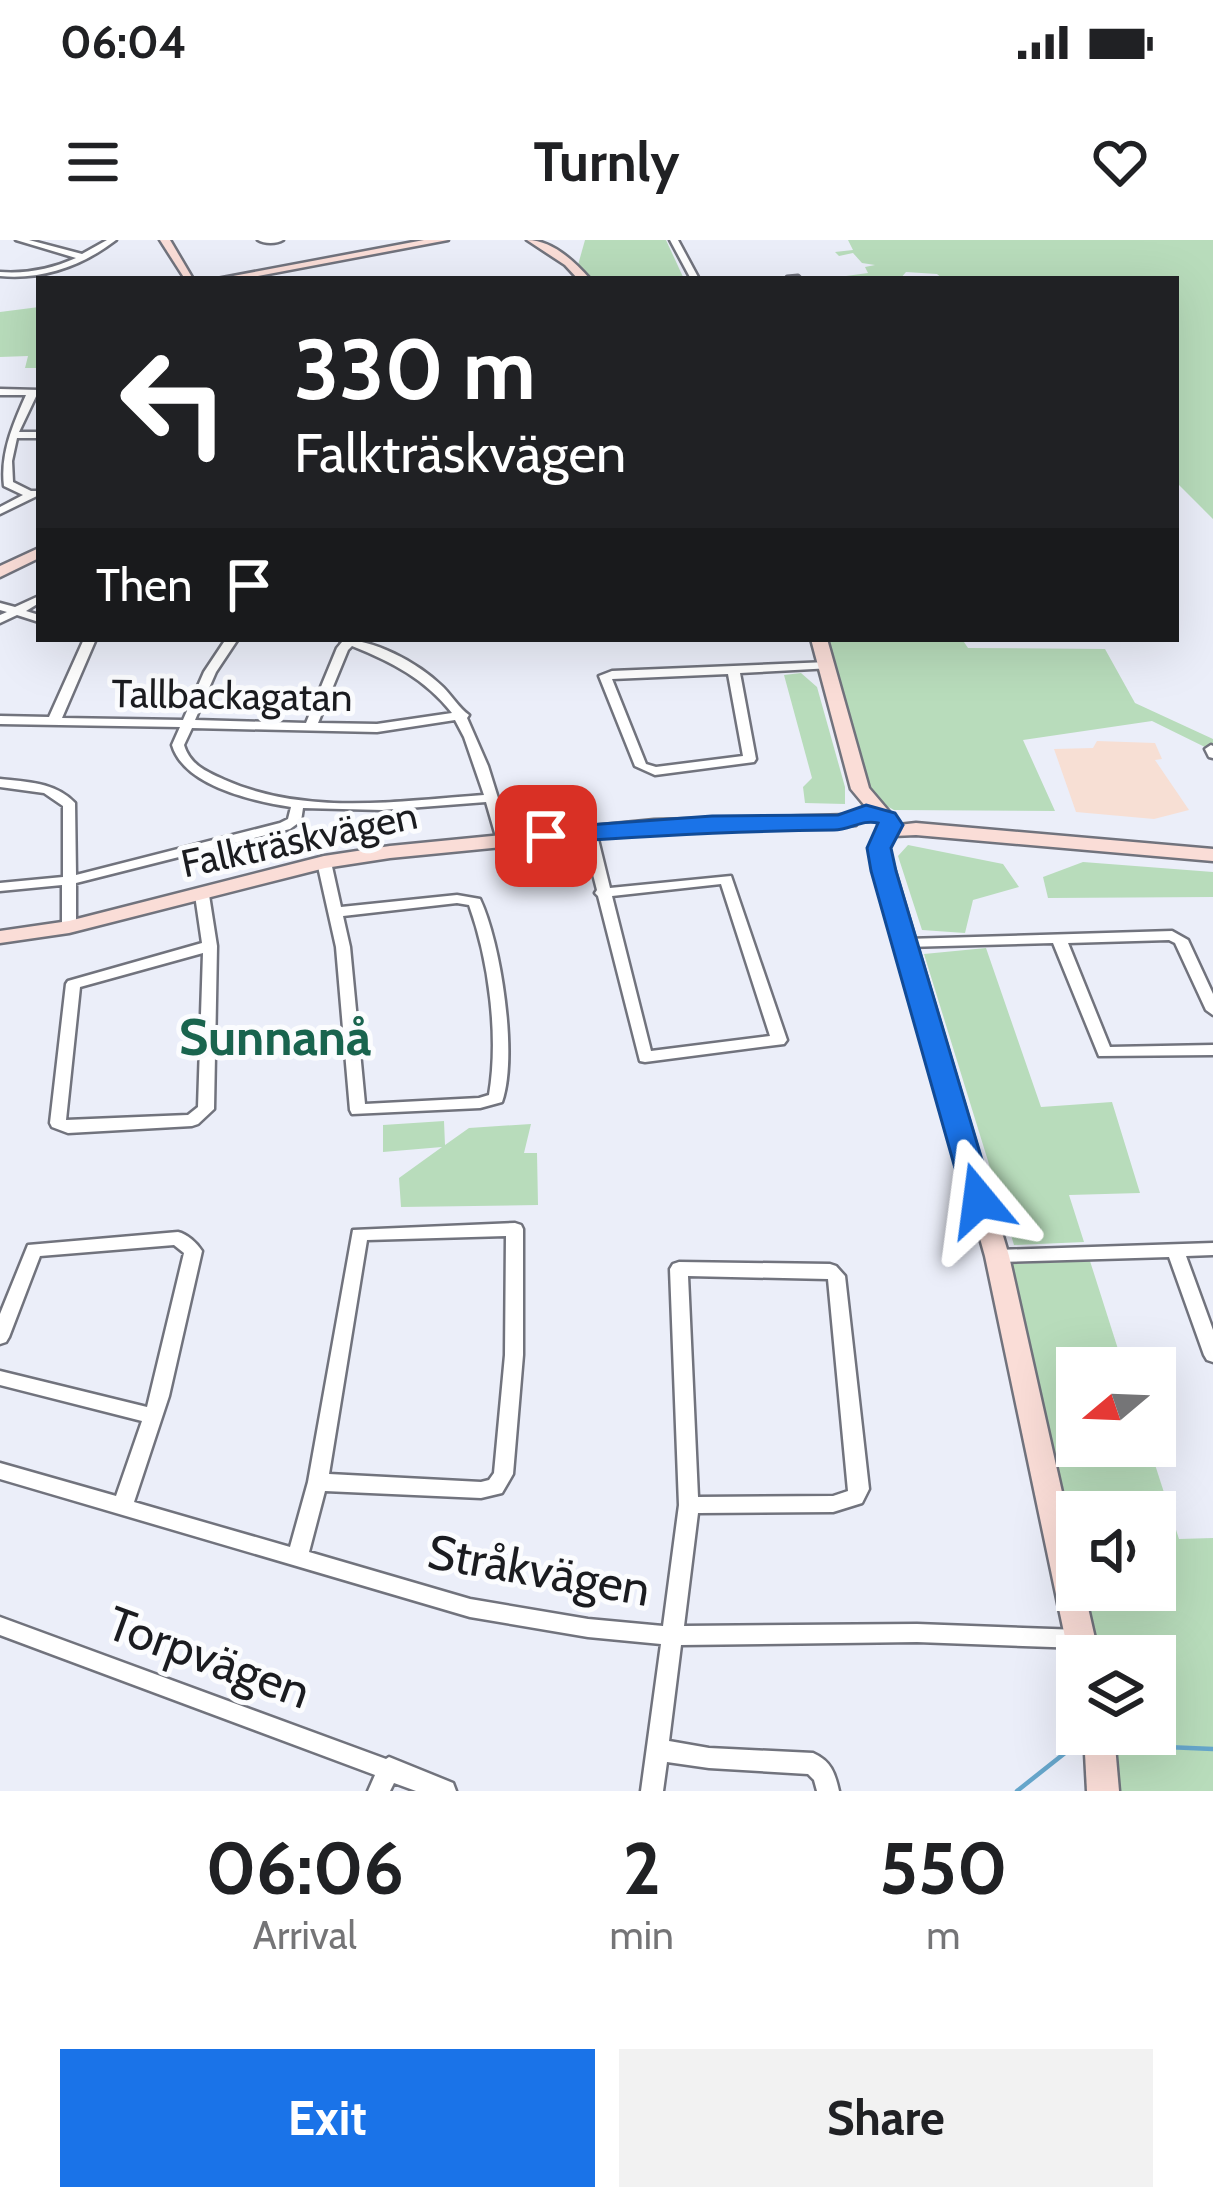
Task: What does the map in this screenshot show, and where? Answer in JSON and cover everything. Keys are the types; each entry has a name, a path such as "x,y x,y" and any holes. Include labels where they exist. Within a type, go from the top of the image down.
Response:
{"street":[{"path":"20,240 86,258"},
{"path":"0,274 30,274 86,258 112,240"},
{"path":"165,240 187,276"},
{"path":"264,241 279,240"},
{"path":"182,264 214,276 247,274 439,240"},
{"path":"532,240 581,276"},
{"path":"674,240 693,276"},
{"path":"0,392 36,392 14,435 7,482 36,493"},
{"path":"14,435 36,435"},
{"path":"0,511 36,493"},
{"path":"0,572 36,554"},
{"path":"0,620 36,600"},
{"path":"0,606 36,618"},
{"path":"54,721 89,642"},
{"path":"230,642 210,672 178,745 183,761 192,768 244,796 298,804 377,805 490,797"},
{"path":"310,727 347,642"},
{"path":"357,642 387,649 463,716 475,739 503,840"},
{"path":"820,642 860,789 885,832 906,943 997,1256 1079,1635"},
{"path":"733,669 750,759 646,770 605,676 733,669 827,666"},
{"name":"Tallbackagatan","path":"0,720 397,727 463,716"},
{"path":"0,783 65,797 72,824 69,927"},
{"path":"860,789 849,824 885,832"},
{"path":"0,887 71,880 285,826 294,821 298,804"},
{"name":"Falkträskvägen","path":"0,937 69,927 324,862 589,831 712,823 849,824 885,832 916,829 1213,855"},
{"path":"589,831 602,893 645,1057 778,1040 726,879 602,893"},
{"path":"324,862 338,912 358,1110 496,1098 502,1076 498,1017 475,902 457,899 338,912"},
{"path":"202,895 210,946 206,1109 201,1116 89,1126 58,1123 73,985 210,946"},
{"path":"906,943 1172,935 1181,940 1213,1010"},
{"path":"1059,939 1104,1052 1213,1050"},
{"path":"298,1556 318,1482 359,1234 515,1228 514,1355 503,1474 495,1486 481,1490 318,1482"},
{"path":"0,1337 34,1250 156,1239 188,1242 193,1250 160,1396 123,1505"},
{"path":"997,1256 1213,1249"},
{"path":"1175,1250 1213,1355"},
{"path":"652,1791 688,1505 679,1269 830,1271 836,1276 860,1489 855,1497 833,1504 688,1505"},
{"path":"0,1378 151,1416"},
{"name":"Stråkvägen","path":"0,1471 470,1608 588,1628 670,1636 917,1633 1056,1645"},
{"name":"Torpvägen","path":"0,1626 445,1791"},
{"path":"658,1750 813,1764 824,1774 828,1791"},
{"path":"1100,1755 1103,1791"},
{"path":"379,1791 389,1768"}],"shaded area":[{"path":"1097,741 1155,743 1162,759 1155,760 1189,810 1154,819 1076,812 1054,749 1093,748"}],"green space":[{"path":"585,240 666,240 683,276 586,276 578,265"},
{"path":"848,240 1213,240 1213,519 1179,485 1179,276 906,272 903,276 846,276 868,273 865,267 875,265 862,263 853,253 839,256 835,252 853,250"},
{"path":"36,307 36,368 25,368 28,356 0,357 0,312"},
{"path":"827,642 1105,649 1135,703 1213,739 1213,751 1152,721 1023,740 1055,811 894,810 874,799"},
{"path":"801,673 817,687 845,787 845,804 805,803 803,787 812,778 784,675"},
{"path":"908,845 1003,864 1019,887 973,900 965,933 922,930 898,856"},
{"path":"1083,862 1213,872 1213,897 1048,898 1043,877"},
{"path":"986,948 1041,1107 1112,1102 1140,1193 1069,1195 1084,1242 1014,1245 924,954"},
{"path":"444,1121 445,1145 469,1128 531,1124 524,1153 537,1153 538,1205 401,1207 399,1178 442,1147 383,1152 383,1125"},
{"path":"1090,1261 1117,1347 1056,1347 1056,1467 1156,1467 1164,1491 1060,1491 1008,1264"},
{"path":"1176,1530 1179,1539 1213,1538 1213,1791 1116,1791 1113,1755 1176,1755 1176,1635 1094,1635 1088,1611 1176,1611"}],"waterway":[{"path":"1176,1747 1213,1749"},
{"path":"1017,1791 1062,1755"}],"district":[{"name":"Sunnanå","path":"275,1037"}],"route":[{"path":"546,836 712,823 842,823 866,812 887,818 891,825 879,848 884,871 979,1200"}]}
